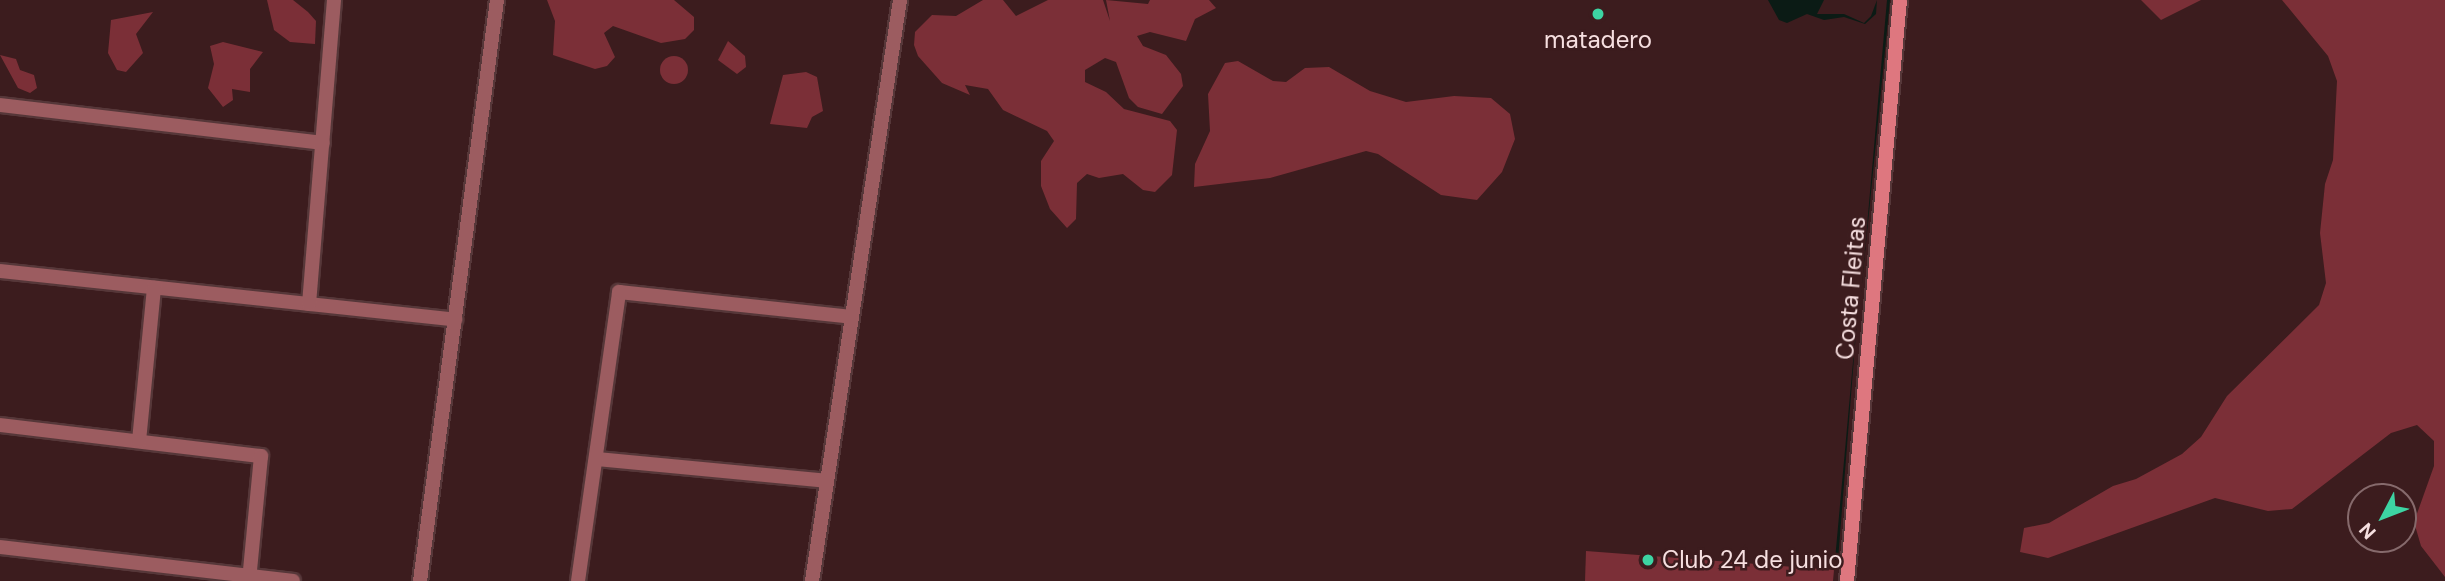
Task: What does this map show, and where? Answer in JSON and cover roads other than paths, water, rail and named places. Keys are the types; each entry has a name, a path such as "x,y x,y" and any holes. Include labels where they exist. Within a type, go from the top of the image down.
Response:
{"main road":[{"name":"Costa Fleitas","path":"1847,581 1900,0"}],"street":[{"path":"309,304 334,0"},
{"path":"420,581 497,0"},
{"path":"812,581 900,0"},
{"path":"0,105 323,143"},
{"path":"0,271 455,320"},
{"path":"139,441 154,288"},
{"path":"579,581 619,292 852,317"},
{"path":"0,425 261,456 250,578"},
{"path":"596,459 827,481"},
{"path":"0,547 293,581"}],"place":[{"name":"matadero","path":"1598,14"},
{"name":"Club 24 de junio","path":"1648,560"}]}
